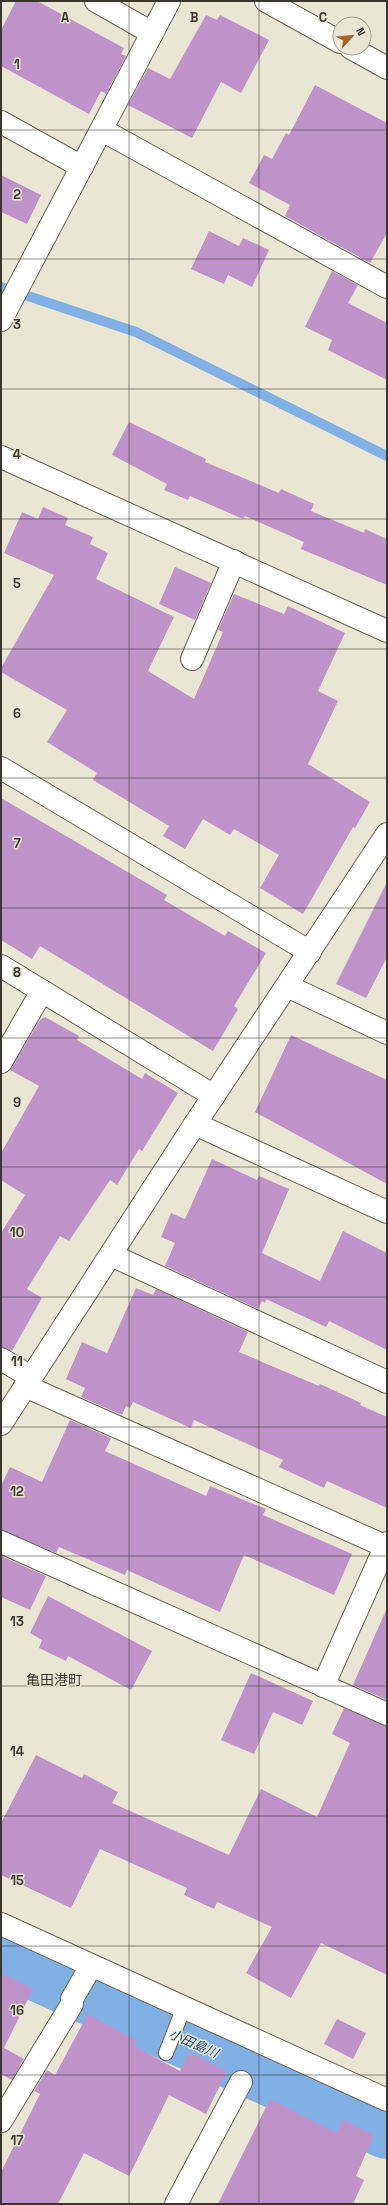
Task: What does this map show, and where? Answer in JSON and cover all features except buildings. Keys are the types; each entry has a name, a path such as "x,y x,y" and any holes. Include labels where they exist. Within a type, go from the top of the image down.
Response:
{"street":[{"path":"96,1 152,32"},
{"path":"2,319 169,1"},
{"path":"266,1 332,38"},
{"path":"366,56 387,68"},
{"path":"1,122 82,167"},
{"path":"102,130 387,287"},
{"path":"1,456 387,631"},
{"path":"192,659 234,561"},
{"path":"1,768 310,952"},
{"path":"1,1424 195,1124 387,834"},
{"path":"1,966 214,1096"},
{"path":"287,986 387,1033"},
{"path":"1,1062 42,991"},
{"path":"195,1124 387,1212"},
{"path":"111,1255 387,1382"},
{"path":"1,1359 28,1381 387,1545 323,1686"},
{"path":"1,1542 387,1714"},
{"path":"1,1924 82,1982 184,2007 387,2100"},
{"path":"1,2121 72,2004 82,1982"},
{"path":"176,2204 241,2082"}],"lane":[{"path":"168,2048 184,2007"}],"waterway":[{"path":"1,287 136,332 387,456"},
{"name":"小田島川","path":"1,1956 387,2130"}],"district":[{"name":"亀田港町","path":"54,1680"}]}
